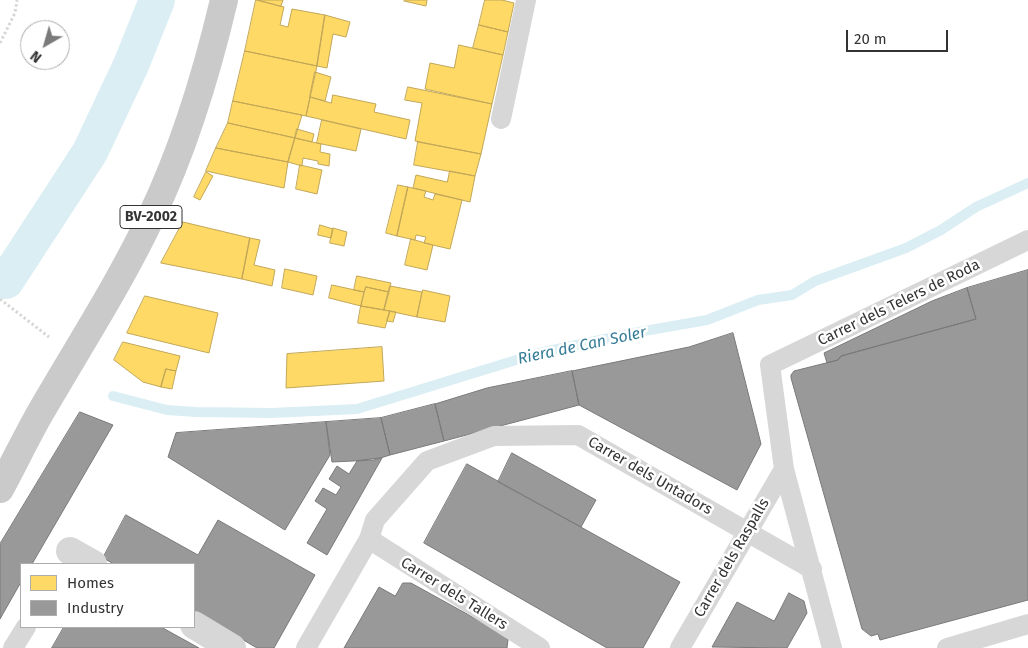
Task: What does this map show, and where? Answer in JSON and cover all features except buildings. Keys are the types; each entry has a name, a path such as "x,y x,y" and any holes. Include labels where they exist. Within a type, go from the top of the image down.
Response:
{"main road":[{"name":"BV-2002","path":"0,489 38,416 116,286 153,213 192,113 216,34 224,0"},
{"name":"BV-2002","path":"0,459 38,416"}],"street":[{"path":"195,626 232,648"}],"lane":[{"path":"501,119 526,0"},
{"name":"Carrer dels Telers de Roda","path":"784,469 770,365 1028,240"},
{"name":"Carrer dels Untadors","path":"306,648 369,539 375,520 427,461 494,436 578,435 812,569"},
{"path":"784,469 832,648"},
{"name":"Carrer dels Raspalls","path":"680,648 784,469"},
{"name":"Carrer dels Tallers","path":"369,539 540,648"},
{"path":"947,648 1028,624"},
{"path":"13,648 25,628"}],"path":[{"path":"0,43 15,13 17,0"},
{"path":"0,298 73,356"}],"waterway":[{"path":"6,281 90,152 131,65 157,0"},
{"name":"Riera de Can Soler","path":"113,396 167,410 196,412 272,413 357,409 539,353 633,333 707,320 758,300 792,295 815,281 906,248 941,230 976,207 1028,183"}]}
